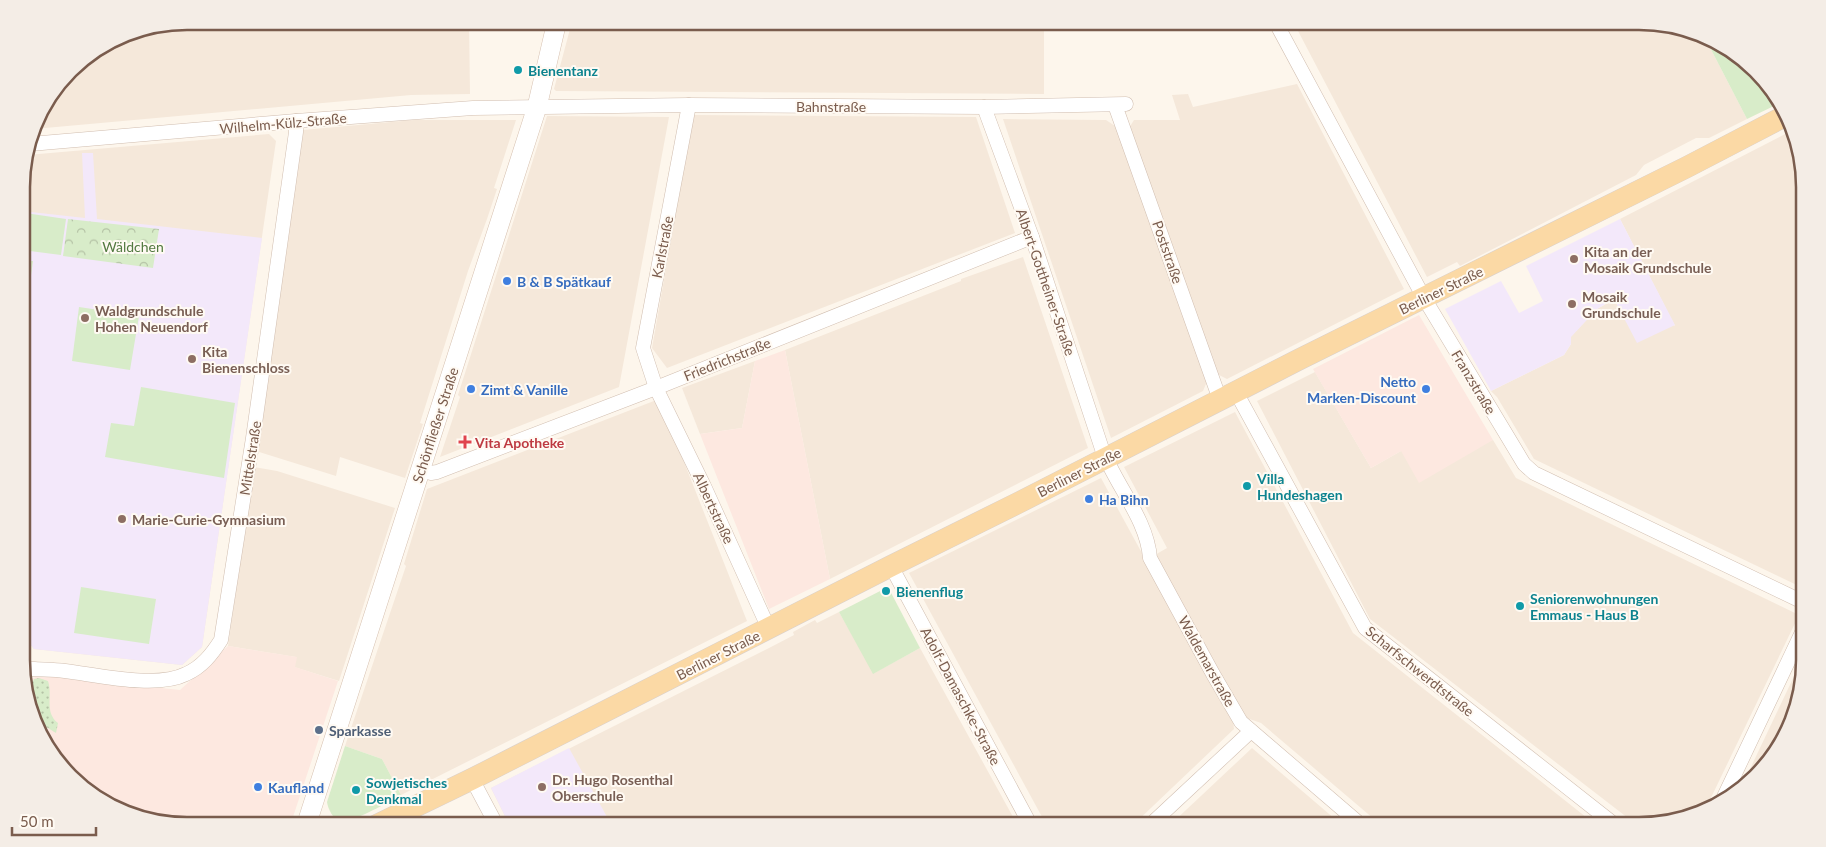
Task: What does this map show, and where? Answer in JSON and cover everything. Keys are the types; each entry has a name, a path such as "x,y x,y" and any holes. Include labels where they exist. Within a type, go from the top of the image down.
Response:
{"main road":[{"name":"Schönfließer Straße","path":"309,817 537,107 554,30"},
{"name":"Berliner Straße","path":"394,817 1228,396 1688,167 1780,119"}],"street":[{"name":"Franzstraße","path":"1280,30 1424,298 1524,464 1534,473 1796,599"},
{"name":"Bahnstraße","path":"537,107 689,105 984,107 1121,104"},
{"name":"Poststraße","path":"1121,104 1228,396"},
{"name":"Karlstraße","path":"656,388 643,348 689,105"},
{"name":"Wilhelm-Külz-Straße","path":"36,143 472,108 537,107"},
{"name":"Albert-Gottheiner-Straße","path":"984,107 1032,237 1105,459"},
{"name":"Mittelstraße","path":"30,668 151,681 167,680 186,675 200,666 221,640 264,360 296,121"},
{"name":"Friedrichstraße","path":"420,470 437,472 656,388 1032,237"},
{"name":"Albertstraße","path":"656,388 704,486 769,629"},
{"name":"Scharfschwerdtstraße","path":"1228,396 1365,628 1605,817"},
{"name":"Waldemarstraße","path":"1105,459 1142,527 1149,544 1150,558 1153,564 1241,722 1350,817"},
{"name":"Adolf-Damaschke-Straße","path":"891,566 1026,817"},
{"path":"1728,789 1796,645"},
{"path":"1159,817 1251,731"},
{"path":"472,779 491,817"}],"shaded area":[{"path":"177,30 469,30 470,94 411,95 42,128 51,109 76,76 109,51 147,35"},
{"path":"570,30 1044,30 1044,94 556,91 554,89"},
{"path":"1298,30 1639,30 1679,35 1710,47 1747,119 1709,138 1696,138 1644,165 1636,175 1460,266 1457,262 1427,277"},
{"path":"1297,84 1404,289 1227,379 1217,374 1129,128 1134,120 1180,120 1172,95 1188,94 1193,107"},
{"path":"693,115 976,117 1015,233 667,368 652,348"},
{"path":"547,116 669,117 619,387 440,457 460,397 458,395"},
{"path":"1003,119 1106,120 1118,128 1208,379 1203,391 1111,438"},
{"path":"413,120 516,120 494,188 497,189 468,271 420,423 423,424 405,478 340,457 336,476 256,451 303,130"},
{"path":"1786,133 1795,167 1796,187 1796,585 1534,459 1497,397 1491,391 1564,355 1571,344 1570,337 1597,309 1615,299 1675,326 1620,219"},
{"path":"269,134 276,141 202,647 182,665 34,649 30,644 30,177 34,154"},
{"path":"82,153 93,153 97,219 262,238 202,647 182,665 34,649 30,644 30,212 85,218"},
{"name":"Mosaik Grundschule","path":"1620,219 1675,325 1637,343 1614,299 1597,309 1571,337 1571,344 1564,355 1491,391 1445,309 1501,281 1519,313 1543,301 1526,266"},
{"path":"1023,257 1088,448 830,579 785,350 961,281 961,279"},
{"path":"1419,315 1493,440 1419,483 1401,451 1371,468 1313,369"},
{"path":"785,350 830,579 769,609 700,434 742,428 755,361"},
{"path":"755,361 742,428 700,434 682,388"},
{"path":"1315,372 1371,468 1401,451 1493,440 1516,478 1796,614 1796,621 1710,800 1689,809 1669,814 1649,817 1627,817 1370,619 1257,401"},
{"path":"659,399 747,621 401,795 382,759 345,746 406,566 404,564 427,489"},
{"path":"1235,412 1353,633 1586,817 1372,817 1261,723 1241,716 1153,556 1167,548 1124,467"},
{"path":"254,467 277,471 395,508 339,681 294,667 296,657 228,646"},
{"path":"1101,478 1233,720 1234,729 1141,817 1042,817 909,573"},
{"path":"839,612 874,673 920,648 1013,817 506,817 491,788 771,647 794,635 793,632 815,620 817,623"},
{"path":"228,646 297,657 295,667 338,681 293,817 177,817 147,812 109,796 76,771 51,738 33,678 41,675 180,690"},
{"path":"1795,673 1791,700 1784,720 1775,738 1748,772"},
{"name":"Dr. Hugo Rosenthal Oberschule","path":"569,748 607,817 506,817 491,788"},
{"path":"1252,748 1333,817 1179,817"}],"green space":[{"path":"1710,47 1750,76 1773,106 1747,119"},
{"path":"30,214 66,219 61,255 30,251"},
{"name":"Wäldchen","path":"68,219 159,229 153,268 63,256"},
{"path":"30,261 33,261 30,283"},
{"path":"79,307 139,316 130,370 72,361"},
{"path":"141,387 235,403 224,478 105,457 111,423 134,426"},
{"path":"81,587 156,599 149,644 74,633"},
{"path":"888,587 920,648 873,674 839,612"},
{"path":"39,678 48,681 51,714 58,723 56,733 45,726 42,720 32,685 34,679"},
{"path":"345,746 382,759 401,795 357,817 334,817 328,808 327,802"}],"place":[{"name":"Bienentanz","path":"518,70"},
{"name":"Kita an der Mosaik Grundschule","path":"1574,259"},
{"name":"B & B Spätkauf","path":"507,281"},
{"name":"Mosaik Grundschule","path":"1572,304"},
{"name":"Waldgrundschule Hohen Neuendorf","path":"85,318"},
{"name":"Kita Bienenschloss","path":"192,359"},
{"name":"Zimt & Vanille","path":"471,389"},
{"name":"Netto Marken-Discount","path":"1426,389"},
{"name":"Vita Apotheke","path":"465,442"},
{"name":"Villa Hundeshagen","path":"1247,486"},
{"name":"Ha Bihn","path":"1089,499"},
{"name":"Marie-Curie-Gymnasium","path":"122,519"},
{"name":"Bienenflug","path":"886,591"},
{"name":"Seniorenwohnungen Emmaus - Haus B","path":"1520,606"},
{"name":"Sparkasse","path":"319,730"},
{"name":"Kaufland","path":"258,787"},
{"name":"Dr. Hugo Rosenthal Oberschule","path":"542,787"},
{"name":"Sowjetisches Denkmal","path":"356,790"}]}
